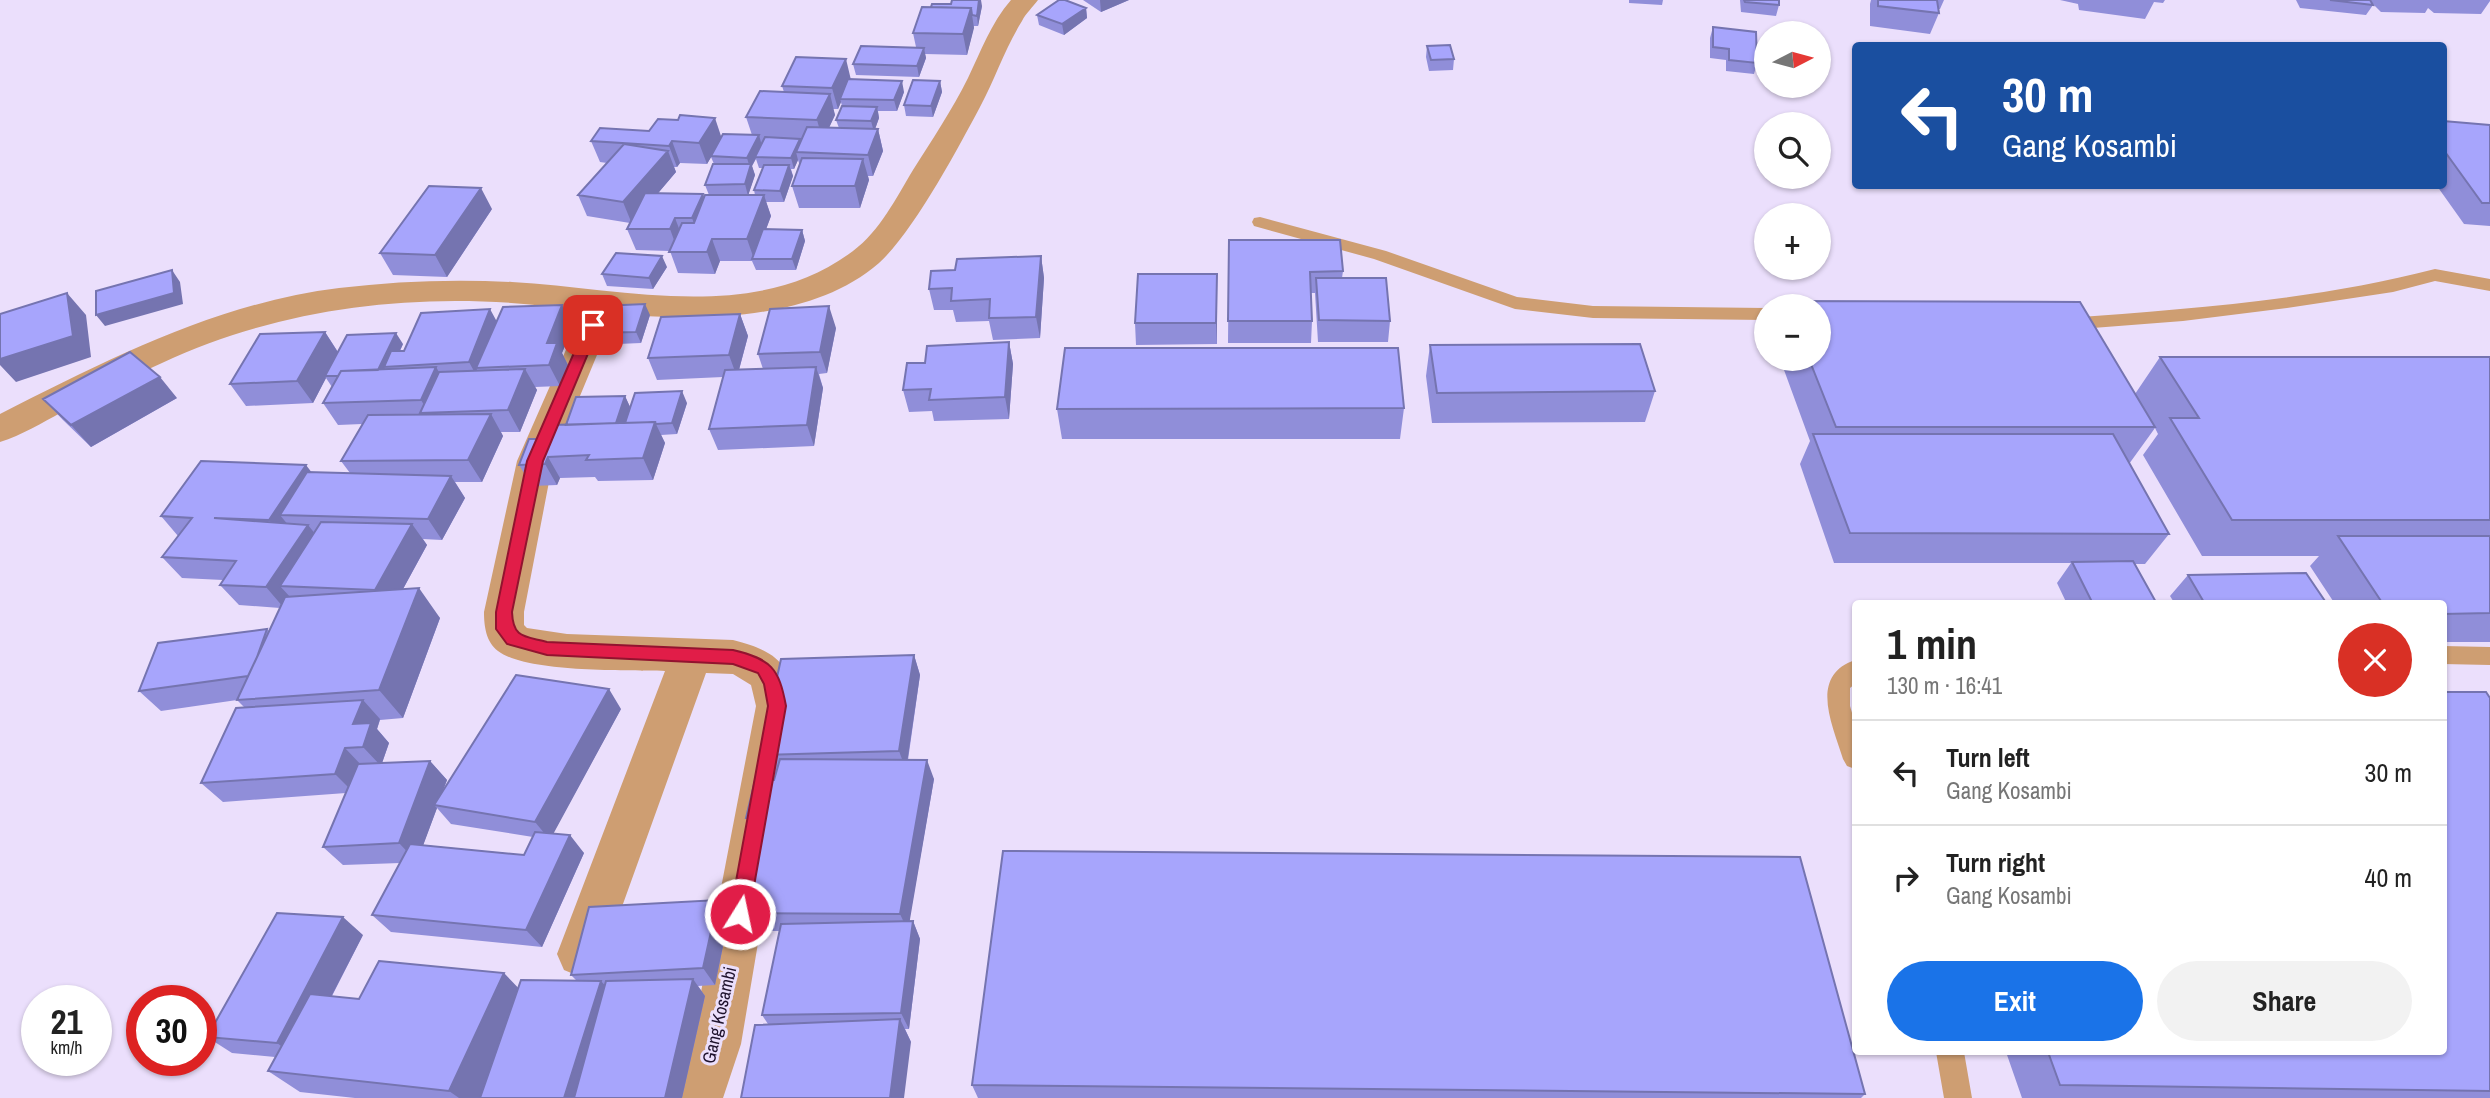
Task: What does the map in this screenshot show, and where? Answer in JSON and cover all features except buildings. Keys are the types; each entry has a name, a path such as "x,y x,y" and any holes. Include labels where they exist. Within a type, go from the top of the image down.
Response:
{"street":[{"path":"0,429 102,378 222,325 275,309 317,302 445,291 538,294 669,307 722,306 803,291 866,257 891,228 948,138 979,83 994,46 1025,0"},
{"name":"Gang Kosambi","path":"603,302 535,461 504,612 504,629 513,640 527,645 567,651 733,657 751,661 764,668 773,683 777,706 716,1044 697,1098"},
{"path":"576,970 692,655"}],"lane":[{"path":"1260,222 1380,255 1515,303 1593,312 1754,314"},
{"path":"2045,324 2096,324 2196,314 2393,286 2435,275 2490,285"},
{"path":"2447,655 2490,656"},
{"path":"1852,671 1839,685 1838,706 1852,750"},
{"path":"1951,1055 1958,1098"}],"route":[{"path":"593,325 535,461 504,612 504,629 513,640 527,645 567,651 733,657 751,661 764,668 773,683 777,706 740,914"}]}
